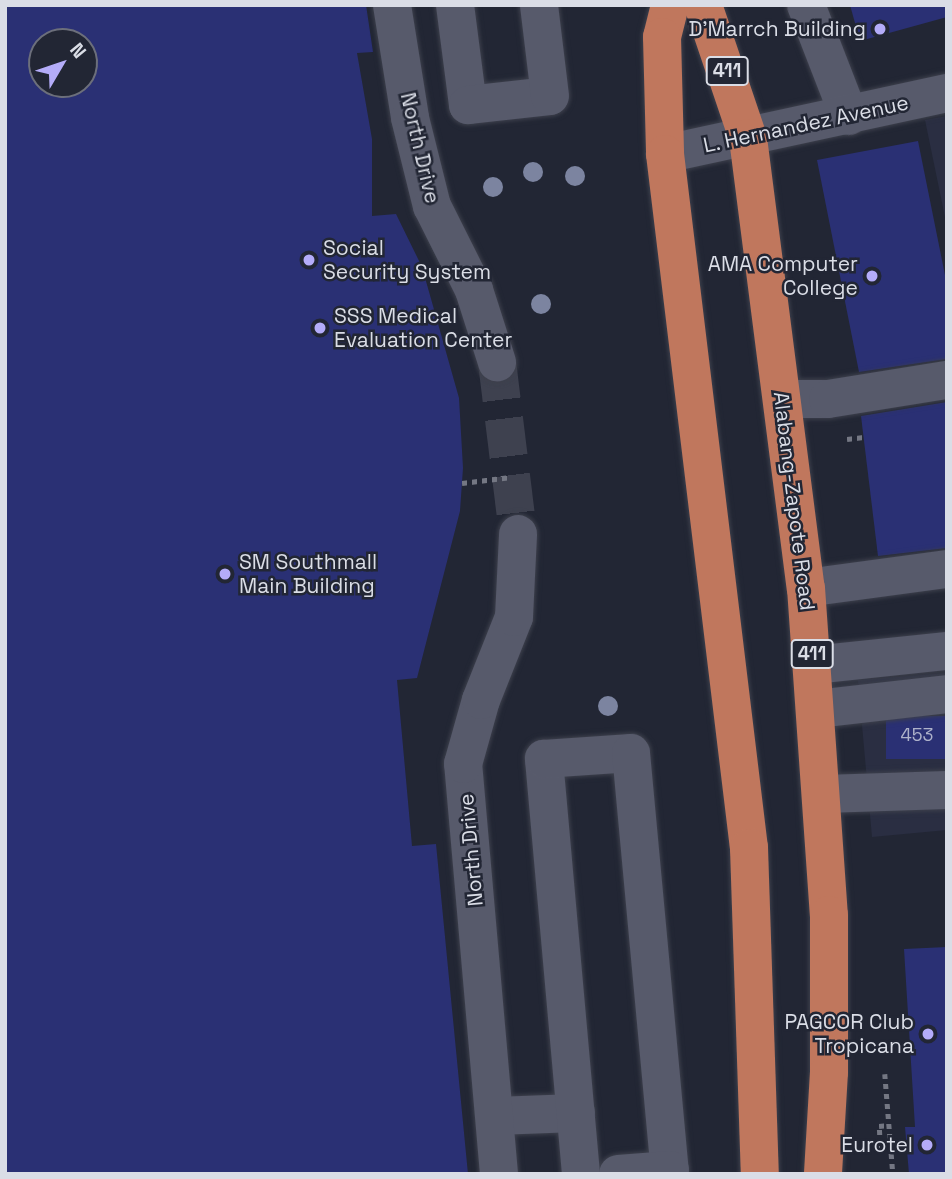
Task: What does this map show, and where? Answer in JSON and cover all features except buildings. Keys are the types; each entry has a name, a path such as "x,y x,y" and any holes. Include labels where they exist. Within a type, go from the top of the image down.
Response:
{"highway":[{"path":"670,5 662,37 665,154 749,848 760,1174"},
{"name":"Alabang-Zapote Road","path":"703,5 748,138 806,588 824,794 830,1019 823,1174"}],"street":[{"name":"North Drive","path":"392,5 410,118 432,206 474,290 497,362"},
{"path":"455,5 468,105 550,96 539,5"},
{"path":"806,5 849,116"},
{"name":"L. Hernandez Avenue","path":"665,154 947,93"},
{"path":"782,400 828,399 947,380"},
{"name":"North Drive","path":"499,1174 463,764 481,699 514,617 518,534"},
{"path":"806,588 947,569"},
{"path":"813,665 947,651"},
{"path":"816,709 947,694"},
{"path":"581,1174 544,759 631,753 670,1170 618,1174"},
{"path":"824,794 947,790"},
{"path":"495,1116 576,1113"}],"path":[{"path":"462,483 511,477"},
{"path":"885,1074 893,1174"},
{"path":"875,1148 880,1145 879,1126 889,1125"}],"shaded area":[{"path":"947,116 947,227 925,120"},
{"path":"947,673 947,830 872,837 858,680"}],"tunnel":[{"path":"497,362 518,534"}],"place":[{"name":"D'Marrch Building","path":"880,29"},
{"name":"Social Security System","path":"309,260"},
{"name":"AMA Computer College","path":"872,276"},
{"name":"SSS Medical Evaluation Center","path":"320,328"},
{"name":"SM Southmall Main Building","path":"225,574"},
{"name":"PAGCOR Club Tropicana","path":"928,1034"},
{"name":"Eurotel","path":"927,1145"}]}
